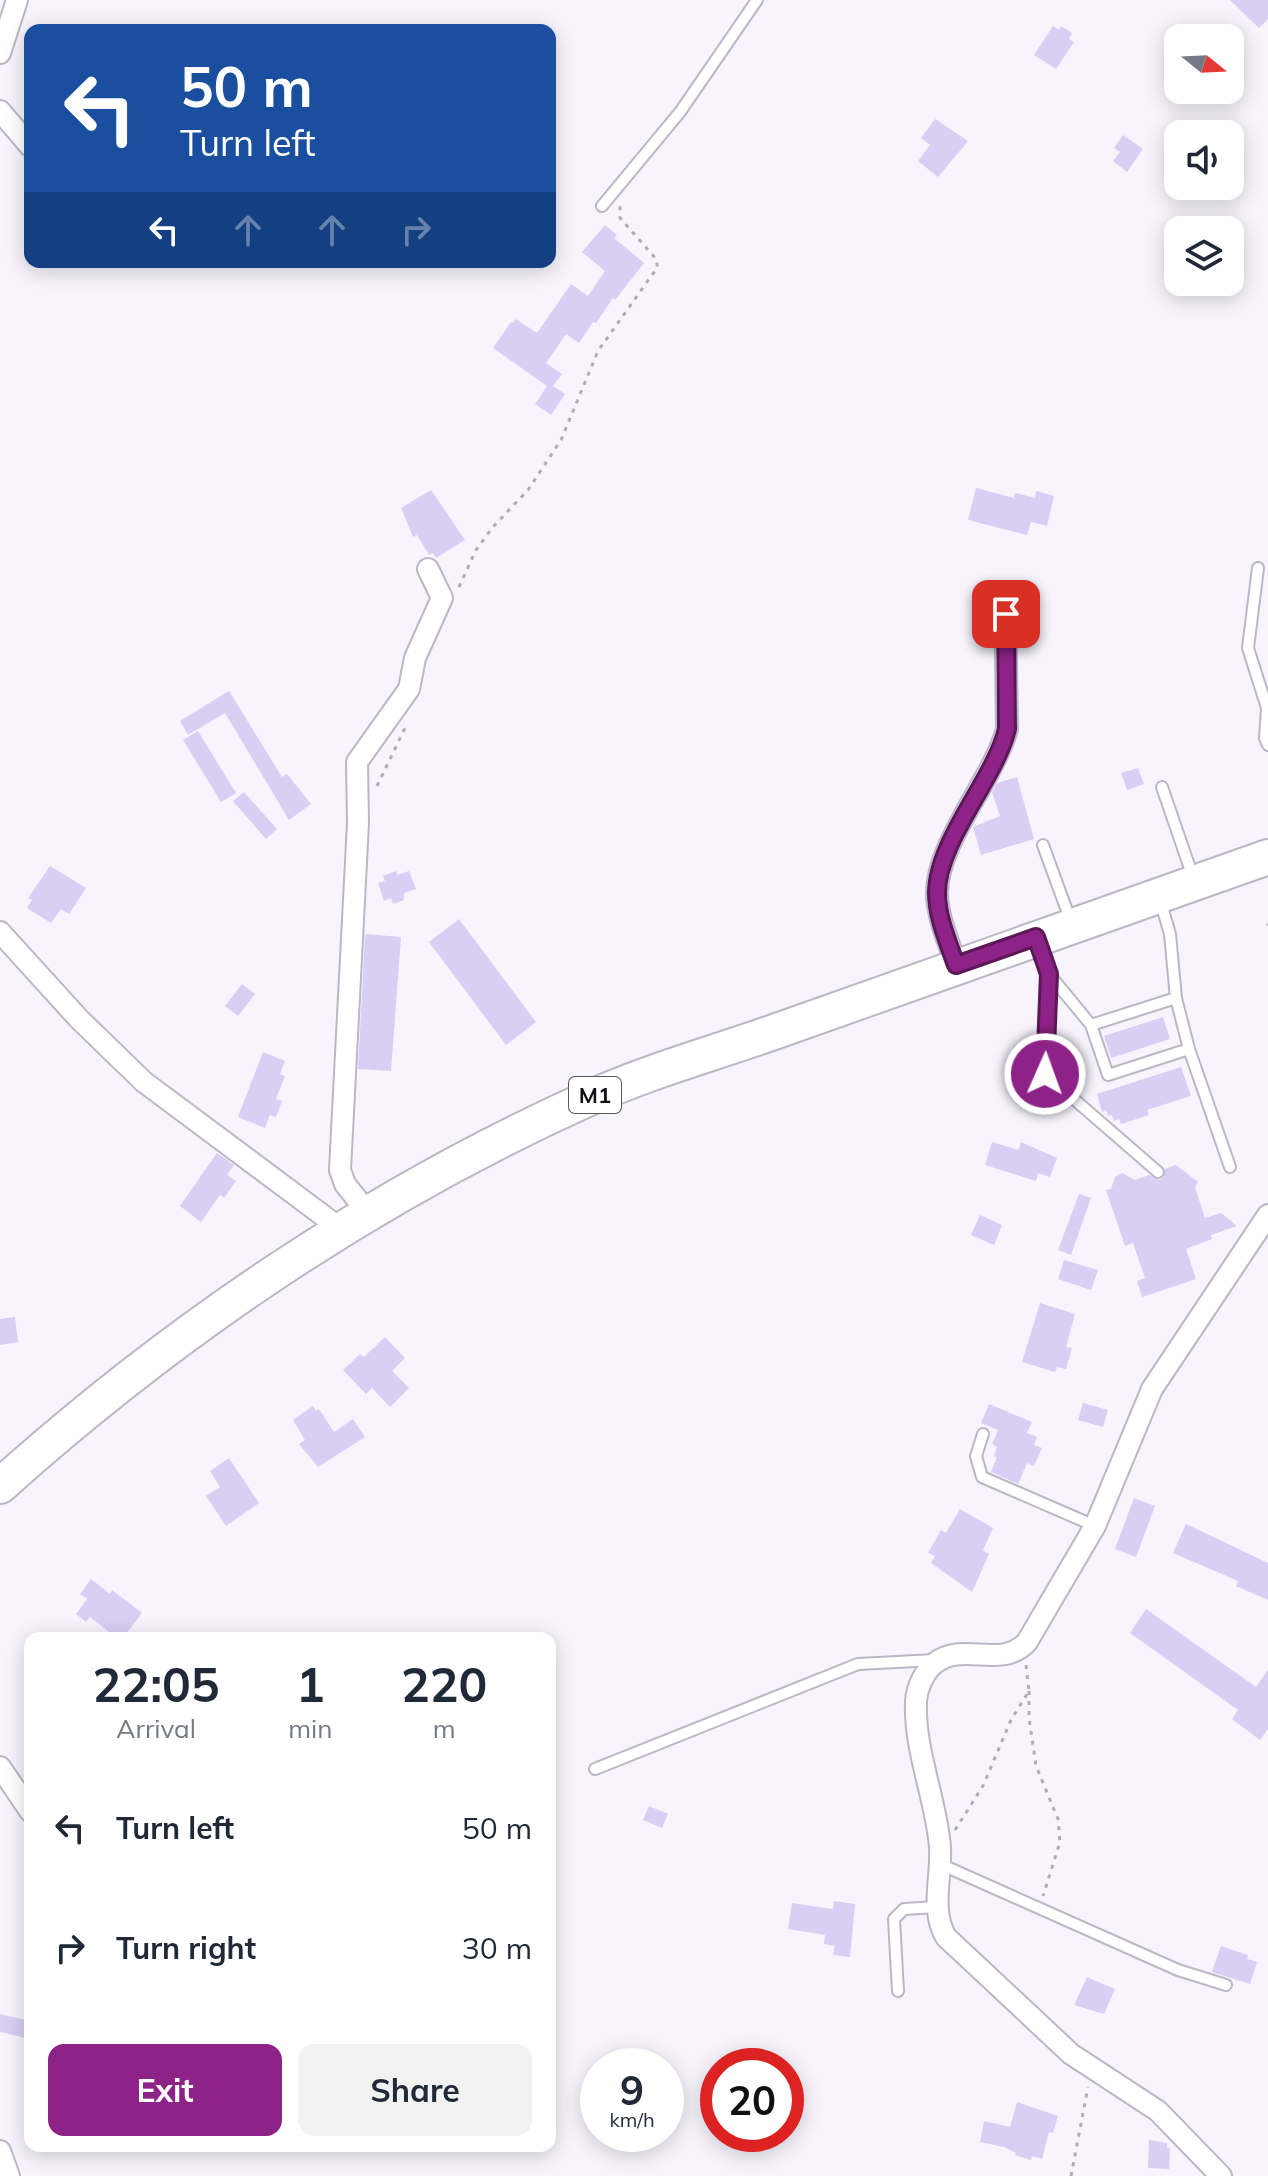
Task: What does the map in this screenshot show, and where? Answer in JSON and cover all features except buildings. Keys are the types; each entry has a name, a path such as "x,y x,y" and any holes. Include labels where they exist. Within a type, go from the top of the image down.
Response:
{"highway":[{"name":"M1","path":"0,1486 127,1380 235,1300 354,1221 584,1100 956,965 1268,857"}],"street":[{"path":"0,53 17,0"},
{"path":"0,111 24,139"},
{"path":"354,1221 340,1170 358,823 357,762 409,689 415,658 442,598 428,569"},
{"path":"956,965 940,916 938,886 961,822 1004,743 1007,729 1005,594"},
{"path":"0,932 79,1019 144,1082 354,1221"},
{"path":"1209,2172 1158,2111 1071,2054 956,1947 939,1924 940,1854 918,1741 916,1700 924,1675 941,1659 962,1653 1004,1656 1018,1652 1027,1642 1095,1526 1152,1389 1268,1215"},
{"path":"0,1767 24,1802"},
{"path":"0,2151 9,2176"}],"lane":[{"path":"602,206 680,112 757,0"},
{"path":"1258,568 1248,648 1267,708 1265,738 1268,745"},
{"path":"1162,787 1195,882"},
{"path":"1043,845 1072,925"},
{"path":"1159,896 1170,934 1176,998 1189,1049 1230,1167"},
{"path":"1036,937 1049,974 1091,1025 1108,1075 1189,1049"},
{"path":"1049,974 1045,1074 1158,1172"},
{"path":"1091,1025 1176,998"},
{"path":"983,1434 976,1456 982,1477 1095,1526"},
{"path":"595,1769 858,1664 941,1659"},
{"path":"940,1854 1039,1907 1178,1970 1226,1985"},
{"path":"898,1991 894,1919 904,1909 937,1907"}],"path":[{"path":"456,593 476,550 528,490 561,440 598,351 657,268 657,260 620,218 623,181"},
{"path":"358,823 407,726"},
{"path":"1018,1652 1026,1662 1036,1766 1058,1819 1060,1842 1039,1907"},
{"path":"940,1854 969,1813 1011,1720 1029,1691"},
{"path":"1071,2176 1092,2067"}],"route":[{"path":"1006,614 1007,729 1004,743 961,822 942,870 937,897 956,965 1036,937 1049,974 1045,1074"}]}
